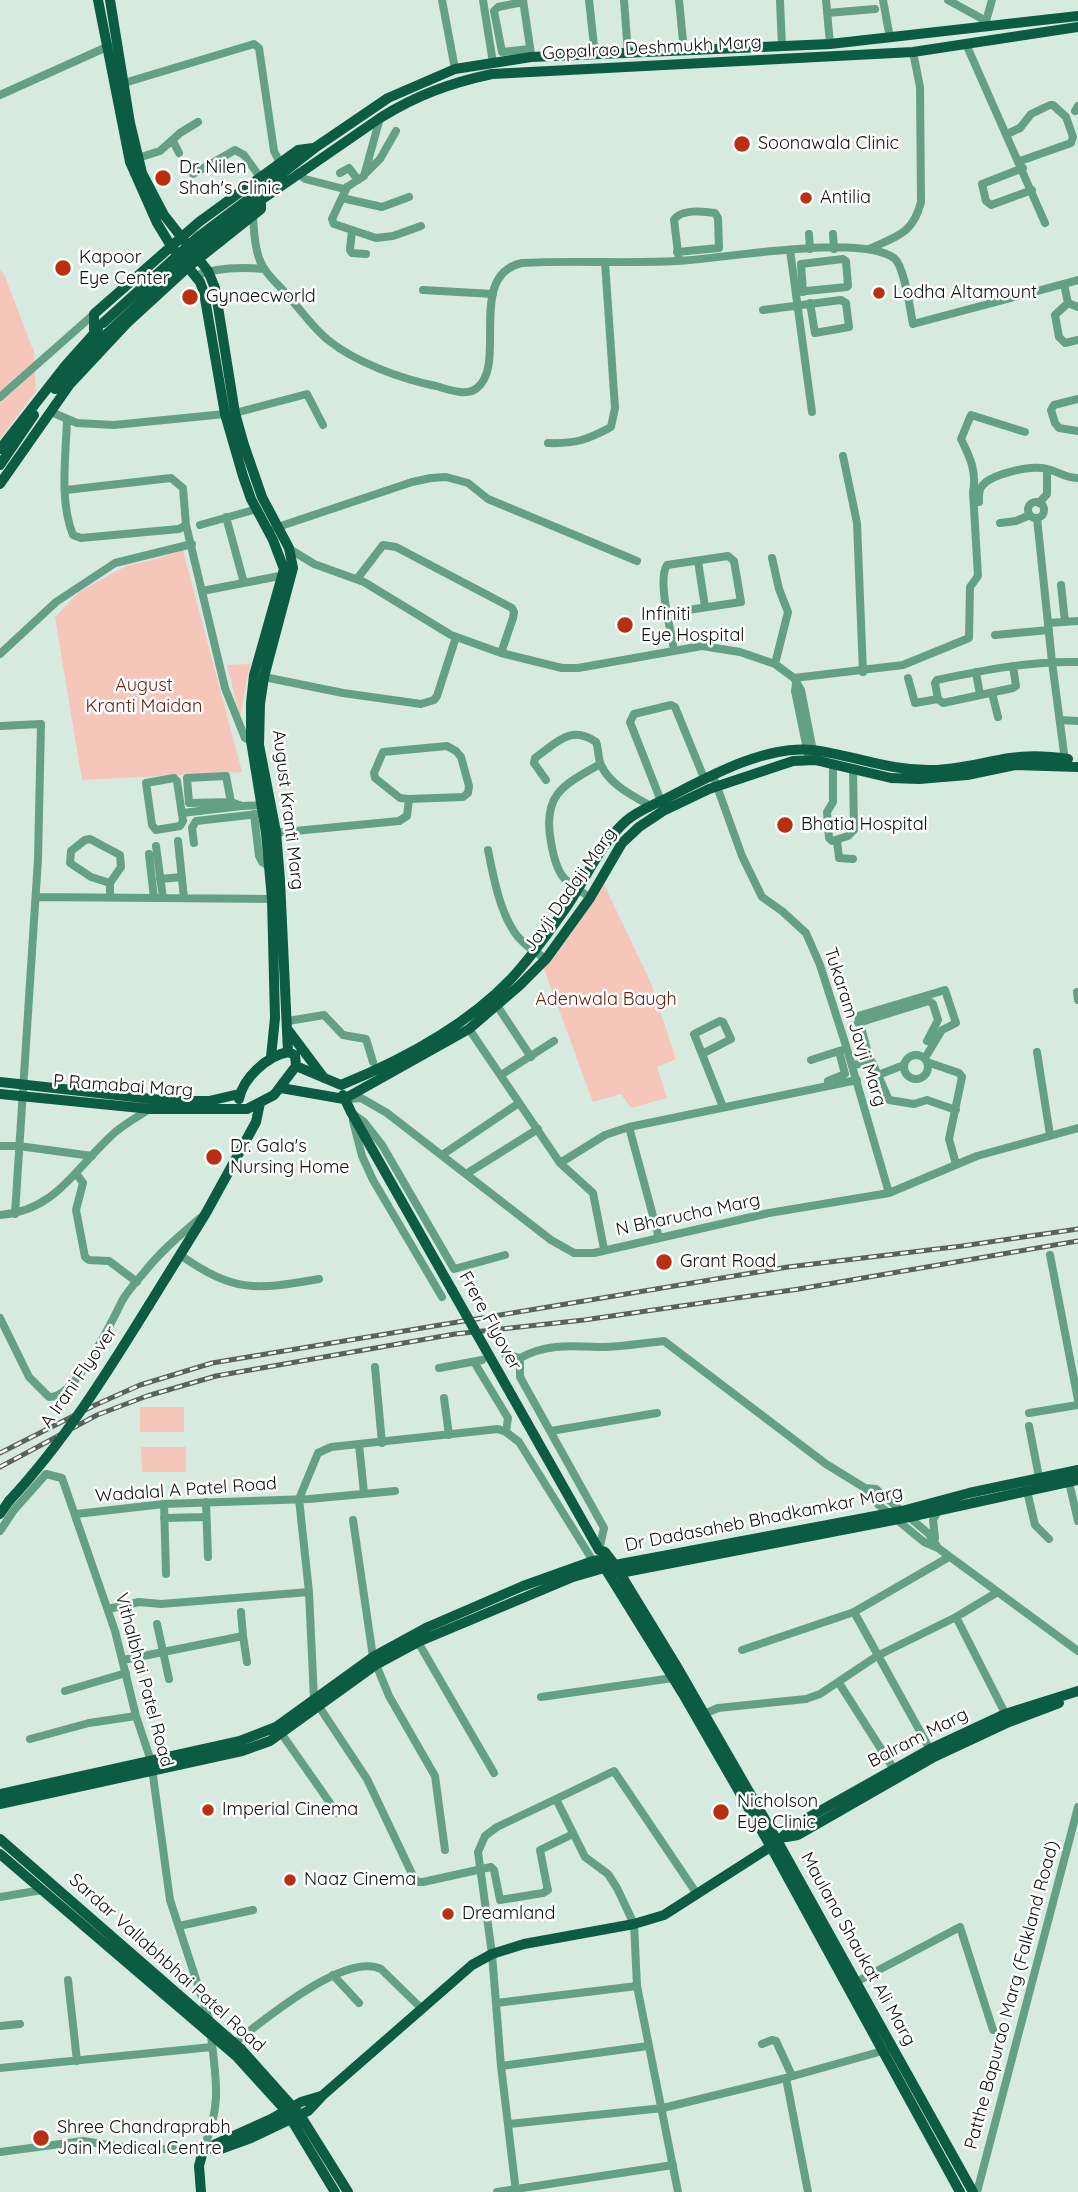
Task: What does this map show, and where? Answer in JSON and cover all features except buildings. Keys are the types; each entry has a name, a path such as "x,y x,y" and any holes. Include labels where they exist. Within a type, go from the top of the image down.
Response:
{"main road":[{"name":"August Kranti Marg","path":"98,0 130,162 146,202 171,246 192,272 204,293 215,322"},
{"path":"110,0 138,158 149,187 180,238"},
{"name":"Gopalrao Deshmukh Marg","path":"263,181 388,98 455,69 531,53 628,54 830,44 987,24 1078,16"},
{"name":"Gopalrao Deshmukh Marg","path":"250,213 261,199 380,118 451,82 492,74 913,52 1078,27"},
{"path":"0,465 21,432 96,337 103,323 263,181 279,163 298,150 316,147"},
{"path":"96,337 94,314 199,222 263,181"},
{"path":"0,484 71,384 127,323 192,272 199,259 250,213"},
{"path":"0,449 31,407 96,337 204,244 250,213"},
{"path":"168,219 181,224 199,222"},
{"name":"August Kranti Marg","path":"180,238 208,271 215,288 215,322 243,476 257,509 273,533 289,548 288,572 259,676 260,704 255,743 264,810 271,833 288,1052"},
{"name":"August Kranti Marg","path":"239,446 262,498 288,572"},
{"name":"Javji Dadaji Marg","path":"525,971 580,889 604,843 628,819 708,776 776,752 811,755 918,775"},
{"name":"Javji Dadaji Marg","path":"344,1099 469,1028 525,971 546,959 590,898 622,844 639,827 663,811 717,786 811,755 833,764 891,778 967,770 1014,761 1078,760"},
{"name":"Javji Dadaji Marg","path":"1065,762 1078,767"},
{"name":"August Kranti Marg","path":"271,1057 275,1018 277,899"},
{"name":"Javji Dadaji Marg","path":"341,1085 393,1063 494,1001"},
{"path":"288,1025 324,1078"},
{"path":"243,1108 239,1104 239,1094 271,1057 288,1052 295,1055 296,1066 281,1088 260,1104"},
{"path":"296,1066 341,1085 351,1112"},
{"name":"P Ramabai Marg","path":"0,1082 23,1090 154,1104 243,1108 260,1104"},
{"path":"281,1088 344,1099"},
{"name":"P Ramabai Marg","path":"0,1094 23,1090"},
{"name":"P Ramabai Marg","path":"154,1104 209,1101 239,1094"},
{"name":"A Irani Flyover","path":"0,1514 99,1386 206,1213 256,1122 260,1104"},
{"name":"Frere Flyover","path":"351,1112 604,1560"},
{"name":"Dr Dadasaheb Bhadkamkar Marg","path":"899,1515 969,1493 1078,1470"},
{"name":"Dr Dadasaheb Bhadkamkar Marg","path":"0,1794 242,1751 270,1741 348,1680 428,1627 523,1587 604,1560 938,1511 1074,1481"},
{"name":"Dr Dadasaheb Bhadkamkar Marg","path":"375,1661 561,1582 604,1560"},
{"name":"Maulana Shaukat Ali Marg","path":"604,1560 673,1678 778,1842 960,2192"},
{"name":"Maulana Shaukat Ali Marg","path":"604,1560 704,1714 856,1982 888,2050 975,2192"},
{"name":"Balram Marg","path":"206,2147 250,2134 293,2113 308,2111 472,1965 492,1954 524,1944 634,1924 664,1915 778,1842 793,1826 849,1799 932,1753 1007,1718 1078,1691"},
{"name":"Balram Marg","path":"1051,1702 1078,1699"},
{"name":"Dr Dadasaheb Bhadkamkar Marg","path":"0,1804 257,1736 317,1703"},
{"name":"Sardar Vallabhbhai Patel Road","path":"0,1839 234,2043 293,2113 348,2192"},
{"name":"Sardar Vallabhbhai Patel Road","path":"0,1854 236,2056 293,2113 333,2191"},
{"path":"201,2192 199,2166 206,2147"}],"street":[{"path":"442,0 455,69"},
{"path":"483,0 493,63"},
{"path":"589,0 594,55"},
{"path":"624,0 628,54"},
{"path":"679,0 684,51"},
{"path":"826,0 830,44"},
{"path":"883,0 890,38"},
{"path":"948,0 987,24 992,0"},
{"path":"523,1 531,53 502,52 494,11 498,7 523,1"},
{"path":"780,1 782,46"},
{"path":"827,13 875,9"},
{"path":"124,83 254,44 259,48 274,151 279,163"},
{"path":"966,44 1045,223"},
{"path":"0,95 109,46"},
{"path":"869,249 903,234 917,218 921,202 920,87 913,52"},
{"path":"1007,134 1020,128 1031,114 1050,105 1066,117 1073,137 1071,143 982,184 986,201 991,205 1032,190"},
{"path":"361,178 380,118"},
{"path":"138,158 159,151 198,122"},
{"path":"298,173 305,179 347,187 361,178 380,159 396,131"},
{"path":"173,141 179,153"},
{"path":"193,174 235,150 241,152 263,181"},
{"path":"340,173 349,167 361,178"},
{"path":"347,187 333,222 376,239 384,239 421,226"},
{"path":"342,198 383,207 408,197"},
{"path":"250,213 255,246 264,269 327,339 351,355 412,381 464,392 474,391 480,386 486,372 493,294 498,276 511,265 552,261 605,262 713,253 869,249 895,258 901,268 913,324 1078,281"},
{"path":"678,257 674,220 680,214 716,213 720,245 713,253"},
{"path":"352,230 350,250 352,253 366,254"},
{"path":"805,263 809,234"},
{"path":"833,234 841,259"},
{"path":"790,250 799,292"},
{"path":"799,292 848,286 847,262 841,259 805,263 800,266 797,304 812,412"},
{"path":"548,443 571,444 592,438 611,427 615,408 605,262"},
{"path":"192,272 244,267 264,269"},
{"path":"1064,284 1068,303"},
{"path":"423,290 493,294"},
{"path":"763,310 797,304 810,303 845,301 849,327 815,333 810,303"},
{"path":"1068,303 1078,307"},
{"path":"1068,303 1055,315 1059,337 1065,343 1078,340"},
{"path":"0,397 94,314"},
{"path":"51,412 89,425 114,425 230,413 307,394 323,425"},
{"path":"1078,399 1054,405 1052,408 1055,423 1064,429 1078,428"},
{"path":"795,681 903,666 969,638 970,587 978,576 974,492 976,481 972,459 961,439 971,415 1025,432"},
{"path":"67,419 67,522 73,536 81,538 179,529 186,525"},
{"path":"843,456 857,523 863,671"},
{"path":"981,526 979,493 983,484 1011,471 1038,468 1059,472 1066,478"},
{"path":"1000,523 1016,521 1044,511 1040,503 1048,494 1047,469"},
{"path":"273,533 412,482 446,477 468,483 488,499 637,561"},
{"path":"66,490 171,478 183,488 186,525 225,688 245,738 255,743"},
{"path":"1048,485 1066,478 1078,478"},
{"path":"200,525 257,509"},
{"path":"1034,516 1065,762"},
{"path":"226,517 244,583"},
{"path":"0,654 56,602 115,563 192,544"},
{"path":"357,579 383,545 396,547 512,608 513,618 501,653"},
{"path":"289,548 314,564 357,579 456,637 501,653 562,668 578,668 702,646 740,652 775,664 795,681 801,690 800,699 811,755"},
{"path":"668,613 741,602 734,561 728,556 667,565 662,572 668,613 674,650"},
{"path":"772,558 779,589 788,611 775,664"},
{"path":"698,561 705,607"},
{"path":"202,591 314,564"},
{"path":"1061,585 1065,622"},
{"path":"1046,600 1062,598"},
{"path":"995,635 1078,621"},
{"path":"259,676 343,693 421,704 434,700 437,696 456,637"},
{"path":"1013,666 1015,687 941,704 938,699 935,681 1013,666 1078,662"},
{"path":"976,672 980,695"},
{"path":"908,678 915,703 938,699"},
{"path":"992,693 998,717"},
{"name":"Tukaram Javji Marg","path":"656,803 630,722 634,714 671,705 675,707 708,776 717,786 742,856 762,897 806,933 820,965 841,1031 843,1050 857,1080 889,1193"},
{"path":"1060,720 1078,721"},
{"path":"0,726 41,724 36,897 15,1214"},
{"path":"547,780 534,760 570,734 578,734 596,742 600,764 615,783 629,794 656,803"},
{"path":"442,746 456,751 461,757 469,786 468,793 463,797 409,799 400,798 375,778 374,773 383,752 442,746"},
{"path":"590,898 564,878 557,865 548,826 548,812 559,791 600,764"},
{"path":"833,764 834,802 827,814 829,838 837,840 852,833 855,825 853,769"},
{"path":"231,802 226,776 187,778 189,803 231,802 264,810"},
{"path":"176,779 182,813 181,825 159,830 154,828 146,785 148,781 176,779"},
{"path":"271,833 404,820 409,799"},
{"path":"182,813 242,806"},
{"path":"194,843 192,828 196,821 264,810"},
{"path":"264,810 259,856 274,869"},
{"path":"110,883 91,877 70,863 71,851 90,839 120,855 120,871 110,883 110,897"},
{"path":"837,840 839,858 853,859"},
{"path":"178,841 184,898"},
{"path":"156,846 160,879 158,898"},
{"path":"488,850 492,874 507,918 522,941 546,959"},
{"path":"149,854 158,898"},
{"path":"160,879 182,877"},
{"path":"36,897 277,899"},
{"path":"956,1110 927,1100 914,1104 889,1100 874,1063 870,1061 857,1018 859,1015 945,990 956,1023 942,1030 926,1060 926,1074 918,1079 905,1073 904,1065 914,1054 926,1060 961,1075 962,1079 956,1110 949,1139 956,1164"},
{"path":"494,1001 531,1057"},
{"path":"841,1031 929,1001 933,1004 938,1020 927,1041"},
{"path":"288,1025 324,1015 343,1035 366,1039 373,1062"},
{"path":"702,1054 731,1040 722,1021 694,1034 723,1107"},
{"path":"469,1028 560,1163 593,1193 604,1249"},
{"path":"501,1075 554,1041"},
{"path":"811,1060 843,1050 845,1074"},
{"path":"1037,1052 1050,1135"},
{"path":"852,1065 870,1061"},
{"path":"878,1075 904,1065"},
{"path":"824,1087 824,1083 845,1074 857,1080"},
{"path":"560,1163 605,1135 629,1127 857,1080"},
{"name":"N Bharucha Marg","path":"344,1099 361,1098 387,1113 551,1240 574,1253 594,1253 769,1213 889,1193 977,1156 1078,1128"},
{"path":"442,1155 519,1103"},
{"path":"0,1215 15,1214 50,1199 112,1134 154,1104"},
{"path":"351,1112 364,1122 382,1146 454,1269 505,1255"},
{"path":"351,1112 362,1156 373,1180 442,1297"},
{"path":"629,1127 659,1238"},
{"path":"466,1174 538,1129"},
{"path":"0,1146 92,1156"},
{"path":"76,1173 83,1183 76,1210 85,1257 89,1260 109,1261 136,1282"},
{"path":"0,1320 29,1377 49,1396 55,1397 70,1386 83,1369 136,1282 173,1241 206,1213"},
{"path":"180,1255 203,1270 238,1285 267,1288 318,1279"},
{"path":"1050,1255 1078,1400"},
{"path":"505,1354 520,1358 536,1349 582,1345 603,1347 664,1341 826,1464 865,1488 876,1489 899,1515"},
{"path":"520,1358 520,1377 604,1528 604,1560"},
{"path":"439,1368 478,1361 508,1418 506,1432"},
{"path":"375,1367 382,1443"},
{"path":"444,1398 449,1435"},
{"path":"1029,1413 1078,1405"},
{"path":"551,1431 657,1413"},
{"path":"1029,1426 1039,1477"},
{"path":"573,1834 540,1850 546,1892 500,1900 493,1868 479,1868 423,1882 414,1878 367,1779 317,1703 299,1499 318,1453 331,1447 498,1429 519,1442 604,1560"},
{"path":"359,1445 364,1493"},
{"name":"Vithalbhai Patel Road","path":"0,1531 14,1510 46,1475 62,1478 108,1609 127,1673 136,1716 152,1765 170,1900 210,2022"},
{"path":"1074,1481 1078,1521"},
{"path":"865,1488 869,1497 929,1534 938,1548 949,1557 1078,1651"},
{"path":"1027,1491 1035,1525 1043,1536 1049,1539"},
{"name":"Wadalal A Patel Road","path":"76,1514 164,1504 395,1492"},
{"path":"206,1502 208,1557"},
{"path":"164,1504 166,1574"},
{"path":"938,1511 932,1530 938,1548"},
{"path":"164,1518 206,1517"},
{"path":"353,1520 375,1661 389,1696 435,1776 445,1850"},
{"path":"743,1650 854,1612 949,1557"},
{"path":"108,1609 139,1602 162,1604 309,1592"},
{"path":"704,1714 718,1708 806,1699 820,1694 877,1656 956,1617 996,1593"},
{"path":"241,1612 247,1662"},
{"path":"854,1612 932,1753"},
{"path":"956,1617 1007,1718"},
{"path":"157,1624 169,1679"},
{"path":"123,1660 243,1636"},
{"path":"418,1642 494,1773"},
{"path":"65,1691 127,1673"},
{"path":"541,1697 673,1678"},
{"path":"839,1683 896,1772"},
{"path":"30,1739 89,1723 136,1716"},
{"path":"281,1733 337,1813"},
{"path":"516,2191 500,2066 492,1954 479,1868 478,1852 485,1836 498,1827 614,1772 697,1894"},
{"path":"556,1799 585,1857 608,1874 634,1924 637,1986 678,2192"},
{"name":"Patthe Bapurao Marg (Falkland Road)","path":"975,2192 1078,1807"},
{"path":"0,1897 42,1889"},
{"path":"179,1926 253,1910"},
{"path":"856,1982 960,1927 993,2030"},
{"path":"234,2043 293,1998 333,1975 360,1967 374,1966 381,1969 422,2008"},
{"path":"333,1975 359,2003"},
{"path":"68,1980 76,2061"},
{"path":"496,2003 637,1986"},
{"path":"0,2026 20,2024"},
{"path":"0,2152 83,2141 142,2150 206,2147 217,2107 211,2035"},
{"path":"762,2044 776,2040 789,2077 808,2192"},
{"path":"500,2066 648,2046"},
{"path":"0,2068 212,2047"},
{"path":"509,2124 663,2108 888,2050"},
{"path":"498,2192 673,2165"}],"green space":[{"path":"0,270 4,274 34,352 36,391 0,439"},
{"name":"August Kranti Maidan","path":"183,550 242,772 82,780 55,617 79,592 126,566"},
{"path":"250,664 240,717 227,665"},
{"name":"Adenwala Baugh","path":"600,876 651,983 676,1059 657,1067 667,1098 631,1108 621,1094 593,1102 542,964"},
{"path":"140,1407 184,1407 184,1432 140,1432"},
{"path":"141,1447 186,1447 186,1472 142,1472"}],"railway":[{"path":"0,1453 140,1385 212,1363 788,1267 1078,1229"},
{"path":"0,1467 97,1415 147,1396 216,1376 455,1334 584,1320 799,1289 1078,1241"}],"place":[{"name":"Soonawala Clinic","path":"742,144"},
{"name":"Dr. Nilen Shah's Clinic","path":"163,178"},
{"name":"Antilia","path":"806,198"},
{"name":"Kapoor Eye Center","path":"63,268"},
{"name":"Lodha Altamount","path":"879,293"},
{"name":"Gynaecworld","path":"190,297"},
{"name":"Infiniti Eye Hospital","path":"625,625"},
{"name":"Bhatia Hospital","path":"785,825"},
{"name":"Dr. Gala's Nursing Home","path":"214,1157"},
{"name":"Grant Road","path":"664,1262"},
{"name":"Imperial Cinema","path":"208,1810"},
{"name":"Nicholson Eye Clinic","path":"721,1812"},
{"name":"Naaz Cinema","path":"290,1880"},
{"name":"Dreamland","path":"448,1914"},
{"name":"Shree Chandraprabh Jain Medical Centre","path":"41,2138"}]}
